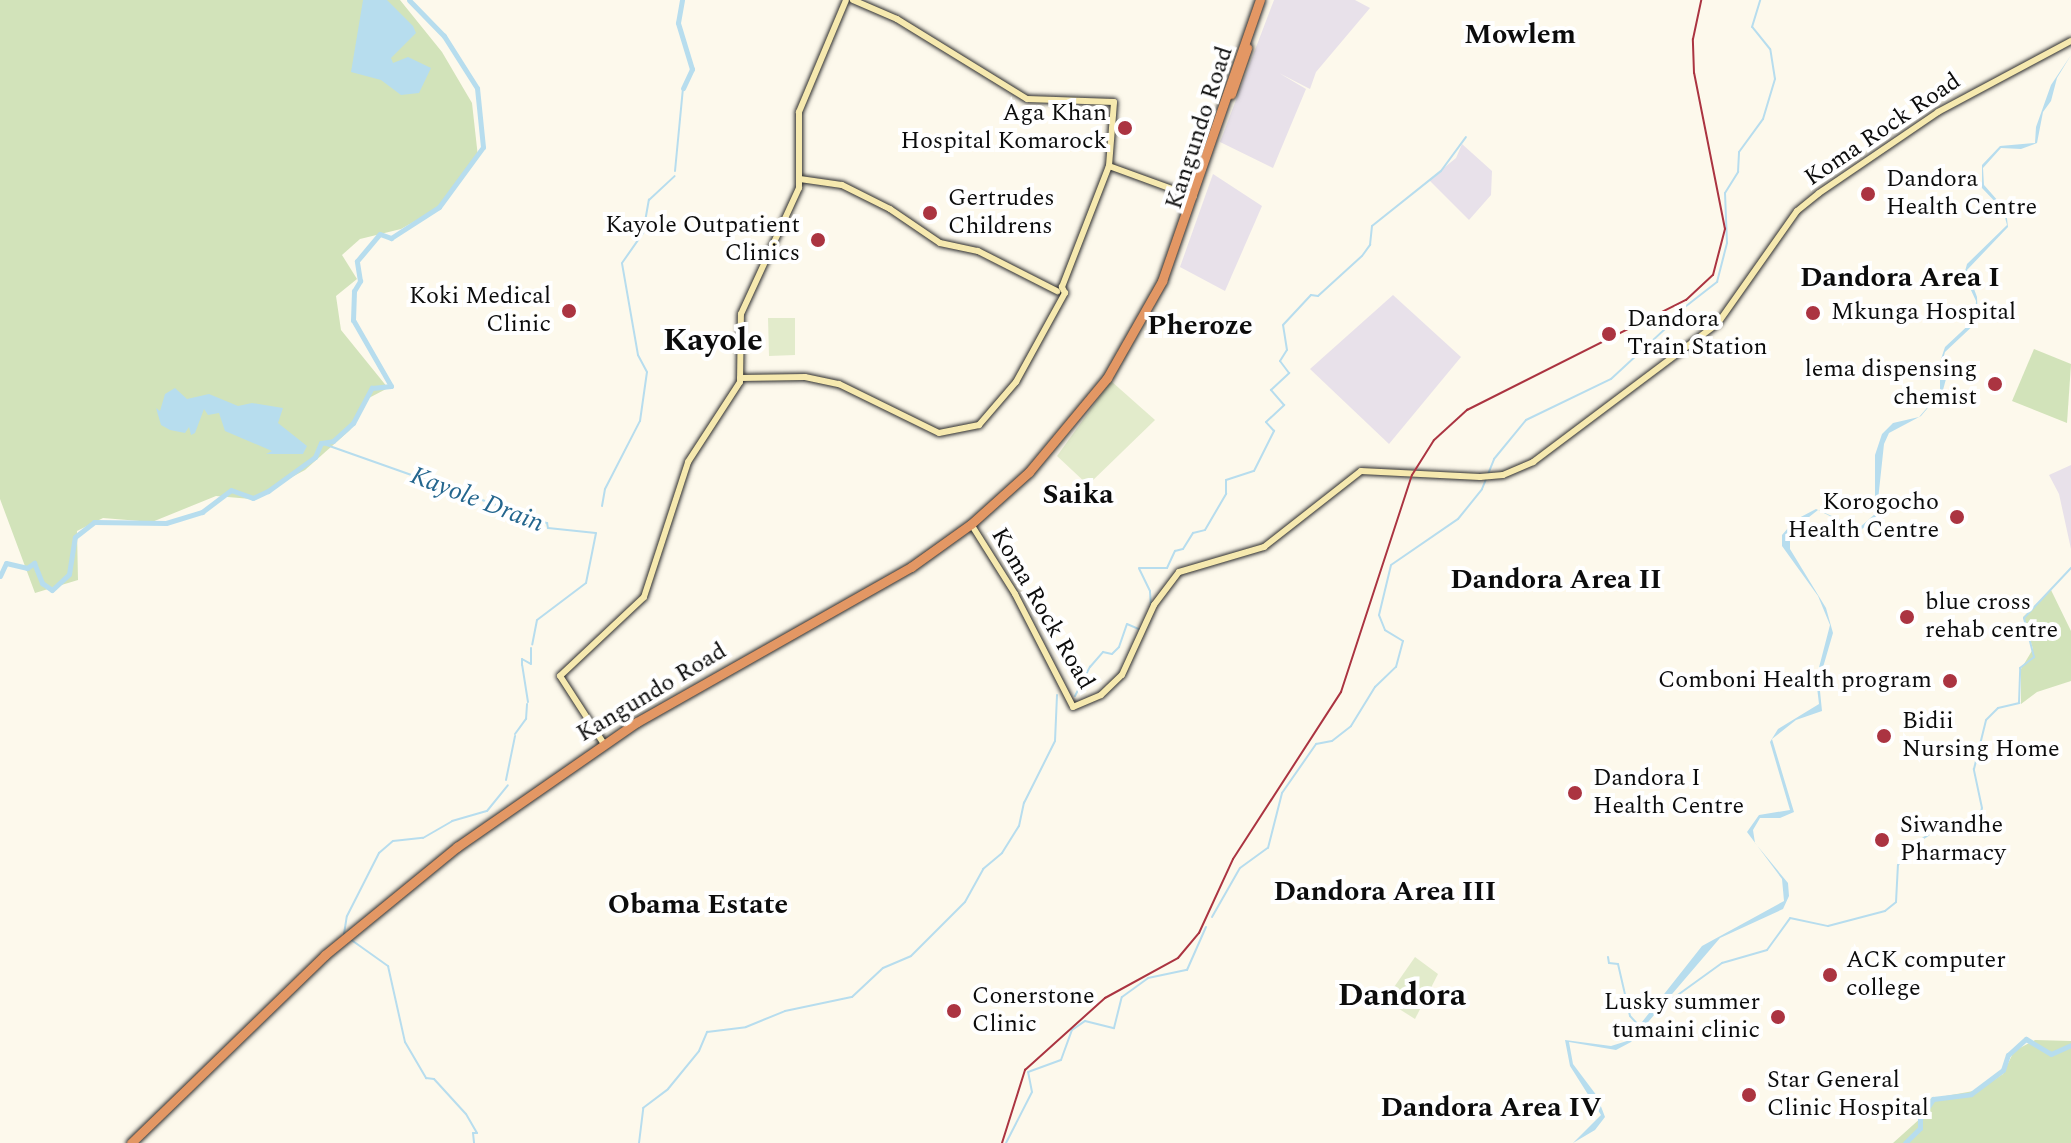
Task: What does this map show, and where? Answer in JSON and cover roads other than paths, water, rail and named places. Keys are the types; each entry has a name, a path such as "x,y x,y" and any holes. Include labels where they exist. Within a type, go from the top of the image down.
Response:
{"highway":[{"name":"Kangundo Road","path":"1168,267 1194,197 1231,73 1263,0"},
{"name":"Kangundo Road","path":"131,1143 373,914 483,827 604,744 900,574 971,524 1029,472 1093,397 1138,329 1189,227 1263,0"}],"main road":[{"path":"604,744 560,676 644,597 688,462 740,378 741,314 800,179 799,112 846,0"},
{"path":"740,378 799,377 839,384 939,433 986,421 1020,376 1060,291 1109,166 1114,102 1027,99 897,19 853,0"},
{"name":"Koma Rock Road","path":"971,524 1015,594 1073,707 1115,686 1151,610 1182,569 1264,547 1361,471 1485,476 1522,468 1564,442 1713,328 1797,211 1847,171 1986,83 2071,41"},
{"path":"1109,166 1194,197"},
{"path":"800,179 842,185 900,215 940,243 978,251 1060,291"}],"water":[{"path":"363,0 387,0 413,26 416,33 391,58 393,63 408,57 431,68 419,93 401,95 381,80 351,72"},
{"path":"2071,55 2057,78 2051,101 2043,112 2037,143 2021,149 2001,148 1983,168 1984,185 2006,210 2008,227 1967,270 1977,297 1978,321 1945,352 1946,379 1943,390 1921,416 1889,433 1884,444 1876,519 1859,531 1818,510 1790,532 1790,549 1826,608 1833,633 1819,681 1822,711 1796,720 1772,739 1794,812 1780,818 1760,818 1753,830 1755,843 1747,832 1759,815 1790,810 1770,742 1778,729 1819,704 1816,679 1830,625 1818,596 1782,546 1782,535 1795,520 1816,509 1859,528 1875,514 1875,455 1882,434 1893,423 1919,417 1940,393 1940,362 1945,347 1975,319 1976,301 1964,275 1967,264 2007,225 2003,210 1982,188 1982,165 2000,146 2035,143 2036,127 2051,85"},
{"path":"175,388 187,399 209,394 238,406 252,403 283,408 278,423 307,446 303,454 266,454 272,451 225,431 219,413 208,415 204,409 195,433 191,435 189,427 185,433 170,430 161,425 156,408 160,411 165,394"},
{"path":"1757,845 1788,883 1789,896 1783,909 1720,938 1631,1042 1616,1050 1569,1042 1573,1064 1597,1096 1605,1117 1595,1130 1573,1143 1601,1115 1570,1066 1565,1040 1611,1046 1627,1041 1702,946 1784,901 1782,879"}],"waterway":[{"path":"0,576 6,563 27,568 34,563 42,583 52,590 69,574 75,537 94,522 166,523 202,512 231,490 253,498 268,491 315,457 321,443 333,441 353,423 372,388 391,386 353,320 354,291 360,281 357,261 380,234 391,238 439,207 483,147 477,88 444,36 409,0"},
{"path":"682,0 678,23 692,69 683,88"},
{"path":"1681,310 1717,282 1727,243 1725,193 1738,172 1739,152 1763,119 1775,79 1770,49 1752,27 1760,0"},
{"path":"675,171 683,88"},
{"path":"1151,606 1150,591 1139,568 1167,568 1175,551 1183,549 1193,533 1205,530 1226,494 1226,480 1254,471 1274,431 1266,422 1284,405 1271,390 1289,373 1280,361 1287,350 1283,325 1311,295 1318,296 1362,256 1370,245 1372,226 1441,171 1466,137"},
{"path":"602,506 605,489 640,421 647,372 638,355 622,263 643,233 649,200 675,176"},
{"path":"1212,917 1240,868 1268,848 1282,793 1316,744 1332,741 1351,726 1375,687 1396,667 1403,641 1385,630 1379,615 1391,565 1458,519 1482,489 1494,459 1526,420 1611,379 1680,315"},
{"name":"Kayole Drain","path":"321,443 547,523 548,528 596,533 586,583 537,620 532,645"},
{"path":"1668,1002 1722,963 1767,950 1790,918 1828,926 1885,911 1896,902 1898,865 1913,845 1933,832 1979,826 1982,808 1974,769 1986,720 1998,708 2019,703 2020,668 2034,657 2024,618 2071,568"},
{"path":"1075,696 1090,667 1103,652 1112,654 1119,647 1127,624 1139,629"},
{"name":"Kayole Drain","path":"528,702 522,659 531,664 531,648"},
{"path":"639,1143 643,1108 668,1089 699,1051 707,1032 746,1027 785,1011 852,997 883,968 911,956 965,902 983,869 1002,853 1019,826 1024,803 1055,741 1057,695"},
{"name":"Kayole Drain","path":"515,734 526,719 527,704"},
{"name":"Kayole Drain","path":"506,780 515,736"},
{"name":"Kayole Drain","path":"344,934 347,916 379,853 393,841 423,838 452,821 487,811 508,785"},
{"path":"1006,1143 1032,1092 1028,1072 1061,1060 1072,1030 1085,1021 1114,1028 1122,997 1148,978 1187,970 1206,927"},
{"name":"Kayole Drain","path":"350,939 388,966 405,1042 426,1078 434,1079 466,1114 477,1133 473,1133 474,1143"},
{"path":"1608,957 1609,963 1618,964 1630,1016 1642,1029"},
{"path":"1905,1143 1920,1128 1920,1119 1933,1099 1971,1094 2003,1070 2008,1055 2026,1039 2051,1054 2071,1045"}],"railway":[{"path":"1002,1143 1025,1070 1105,998 1178,958 1199,933 1233,859 1341,692 1412,475 1434,440 1467,410 1686,300 1713,275 1725,229 1694,73 1693,39 1701,0"}],"place":[{"name":"Aga Khan Hospital Komarock","path":"1125,128"},
{"name":"Dandora Health Centre","path":"1868,194"},
{"name":"Gertrudes Childrens","path":"930,213"},
{"name":"Kayole Outpatient Clinics","path":"818,240"},
{"name":"Koki Medical Clinic","path":"569,311"},
{"name":"Mkunga Hospital","path":"1813,313"},
{"name":"Dandora Train Station","path":"1609,334"},
{"name":"lema dispensing chemist","path":"1995,384"},
{"name":"Korogocho Health Centre","path":"1957,517"},
{"name":"blue cross rehab centre","path":"1907,617"},
{"name":"Comboni Health program","path":"1950,681"},
{"name":"Bidii Nursing Home","path":"1884,736"},
{"name":"Dandora I Health Centre","path":"1575,793"},
{"name":"Siwandhe Pharmacy","path":"1882,840"},
{"name":"ACK computer college","path":"1830,975"},
{"name":"Conerstone Clinic","path":"954,1011"},
{"name":"Lusky summer tumaini clinic","path":"1778,1017"},
{"name":"Star General Clinic Hospital","path":"1749,1095"}],"district":[{"name":"Mowlem","path":"1520,35"},
{"name":"Dandora Area I","path":"1900,278"},
{"name":"Pheroze","path":"1200,326"},
{"name":"Kayole","path":"713,341"},
{"name":"Saika","path":"1078,495"},
{"name":"Dandora Area II","path":"1556,580"},
{"name":"Dandora Area III","path":"1385,892"},
{"name":"Obama Estate","path":"698,905"},
{"name":"Dandora","path":"1402,996"},
{"name":"Dandora Area IV","path":"1491,1108"}]}
